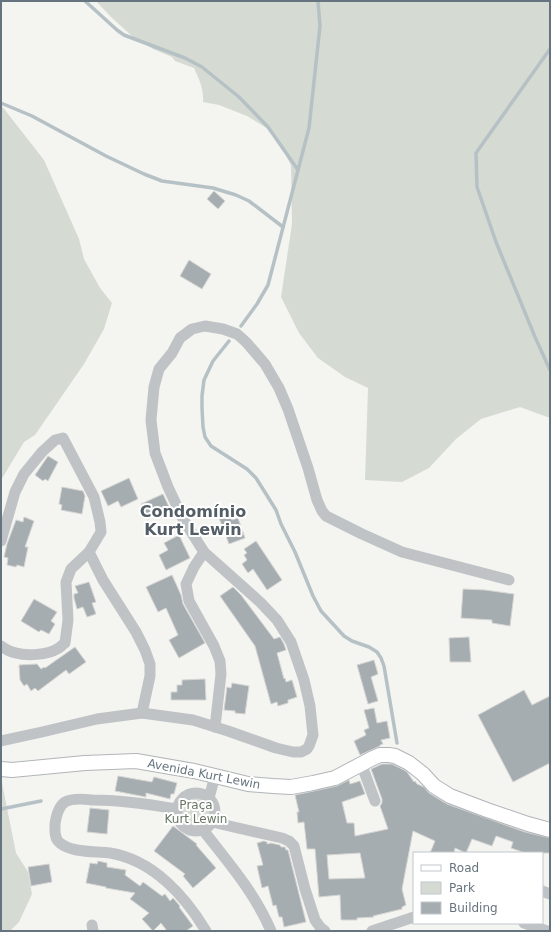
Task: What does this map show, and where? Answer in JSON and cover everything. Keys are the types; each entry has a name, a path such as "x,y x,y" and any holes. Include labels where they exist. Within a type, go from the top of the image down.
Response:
{"main road":[{"name":"Avenida Kurt Lewin","path":"1,769 12,770 85,763 136,761 194,771 248,784 291,787 335,778 361,763 380,755 389,755 395,756 409,763 423,774 434,786 450,796 528,824 550,830"}],"street":[{"path":"1,741 97,719 142,713 193,720 276,748 294,752 301,752 309,746 313,735 313,723 304,680 291,642 277,620 260,602 204,552 183,519 168,487 155,453 150,420 154,387 159,369 172,352 180,338 192,329 205,326 222,329 237,334 265,364 279,388 288,409 317,500 326,516 402,552 509,580"},
{"path":"1,541 15,492 24,474 42,452 55,440 63,438 94,497 101,532 89,552 71,569 66,582 68,620 65,643 57,650 49,653 32,655 16,653 6,650 1,646"},
{"path":"89,552 104,580 136,632 150,664 150,676 142,713"},
{"path":"204,552 194,567 186,584 189,601 214,646 220,661 221,674 215,727"},
{"path":"361,763 375,801"},
{"path":"209,798 215,776"},
{"path":"198,793 204,794 209,798 215,809 215,816 208,827 197,832 186,829 181,825 176,815 176,809 178,804 186,795 198,793"},
{"path":"176,809 112,800 72,800 64,802 59,809 55,822 55,836 59,843 73,850 110,853 127,857 148,868 165,880 182,897 206,931"},
{"path":"212,822 282,838 289,841 294,846 315,920 324,931"},
{"path":"202,830 235,871 254,898 271,931"},
{"path":"372,931 412,918"},
{"path":"407,931 412,918"},
{"path":"527,924 547,931"}],"green space":[{"path":"96,1 550,1 550,418 520,407 481,419 456,439 429,468 402,482 365,480 368,388 345,377 318,358 299,333 281,297 292,224 291,165 273,132 247,116 219,105 203,102 202,88 194,68 175,61 172,57 153,49 132,36"},
{"path":"1,105 44,160 79,239 84,259 100,288 112,303 104,329 84,364 35,435 24,442 1,480"},
{"path":"1,778 16,853 28,872 32,894 19,922 10,931 1,931"},
{"name":"Praça Kurt Lewin","path":"193,796 199,796 209,803 212,812 211,818 205,825 199,828 193,828 183,821 180,815 180,809 187,799"}],"building":[{"path":"214,191 225,201 218,209 207,199"},
{"path":"189,260 211,274 202,289 180,276"},
{"path":"48,456 58,462 48,481 45,479 43,481 35,475"},
{"path":"129,478 138,499 121,507 118,501 108,506 101,491"},
{"path":"62,487 83,491 85,496 82,514 61,510 62,505 59,504"},
{"path":"163,494 170,509 148,519 141,504"},
{"path":"229,514 232,520 238,518 245,538 229,544 219,518"},
{"path":"24,517 34,521 25,547 28,547 24,567 7,565 8,558 4,557 7,544 16,520 23,522"},
{"path":"179,535 190,558 166,570 159,555 168,550 164,543"},
{"path":"256,541 282,580 267,590 253,569 248,573 242,564 247,560 244,555 247,553 244,549"},
{"path":"172,575 181,595 183,604 205,643 179,658 169,640 178,635 166,608 158,612 146,587"},
{"path":"89,582 96,602 92,603 96,614 87,617 83,607 77,609 74,594 78,593 75,586"},
{"path":"233,587 241,595 274,639 280,637 284,644 286,650 277,653 284,679 285,678 286,682 292,680 297,697 288,700 288,703 278,706 277,702 271,704 255,646 220,596"},
{"path":"463,589 514,594 510,626 492,623 492,620 461,618"},
{"path":"34,599 57,612 51,621 55,624 49,634 41,630 39,632 21,621"},
{"path":"469,637 471,662 450,662 449,638"},
{"path":"75,647 86,662 69,674 66,670 38,691 35,688 31,691 27,684 24,686 20,680 19,665 37,664 41,669 44,667 45,668"},
{"path":"374,660 378,674 371,677 378,701 368,704 357,665"},
{"path":"205,679 206,700 171,700 171,692 177,692 177,685 182,685 182,680"},
{"path":"232,683 249,686 245,714 224,710 227,687 231,688"},
{"path":"524,690 532,705 550,696 550,763 513,782 478,715"},
{"path":"374,708 377,723 387,721 390,738 381,740 383,744 360,755 354,741 366,735 364,730 369,728 364,710"},
{"path":"382,764 392,764 407,772 414,782 415,781 417,784 424,787 429,793 447,804 525,832 550,838 550,853 522,852 511,848 513,842 496,836 492,846 472,839 466,852 455,848 454,852 430,852 435,841 413,831 402,889 406,905 402,907 402,909 373,916 374,917 357,918 357,920 341,920 340,895 319,897 315,849 307,849 304,822 298,823 297,812 299,812 295,795 337,786 349,780 350,784 360,781 365,794 342,802 347,823 354,823 355,836 388,829 380,806 382,799 371,769","holes":["360,853 365,878 329,879 327,855"]},
{"path":"118,776 152,782 154,777 177,783 174,794 171,794 170,799 146,793 146,797 115,791"},
{"path":"90,808 109,810 107,834 87,832"},
{"path":"173,826 197,844 196,845 216,868 193,888 183,876 185,874 154,851"},
{"path":"264,841 267,842 267,844 271,843 280,845 288,850 306,922 284,927 282,917 279,917 276,905 273,906 268,886 262,888 257,866 263,865 257,843"},
{"path":"98,861 107,863 107,867 126,870 125,875 140,886 143,882 162,896 165,894 170,901 173,898 193,926 186,931 167,931 161,923 153,931 142,919 149,913 130,899 135,893 86,883 90,863 97,864"},
{"path":"49,864 52,882 31,886 28,867"}],"waterway":[{"path":"85,1 124,35 185,58 202,67 239,97 268,127 298,170"},
{"path":"241,326 257,304 268,285 309,128 320,26 318,1"},
{"path":"550,49 476,153 477,187 496,242 550,370"},
{"path":"1,103 32,116 106,156 144,174 162,181 213,188 236,195 249,201 283,227"},
{"path":"229,341 213,361 204,380 202,408 205,437 211,446 247,469 256,478 276,510 313,596 321,611 344,636 352,641 369,647 377,652 381,658 384,666 397,743"},
{"path":"1,809 41,801"}],"district":[{"name":"Condomínio Kurt Lewin","path":"193,520"}]}
